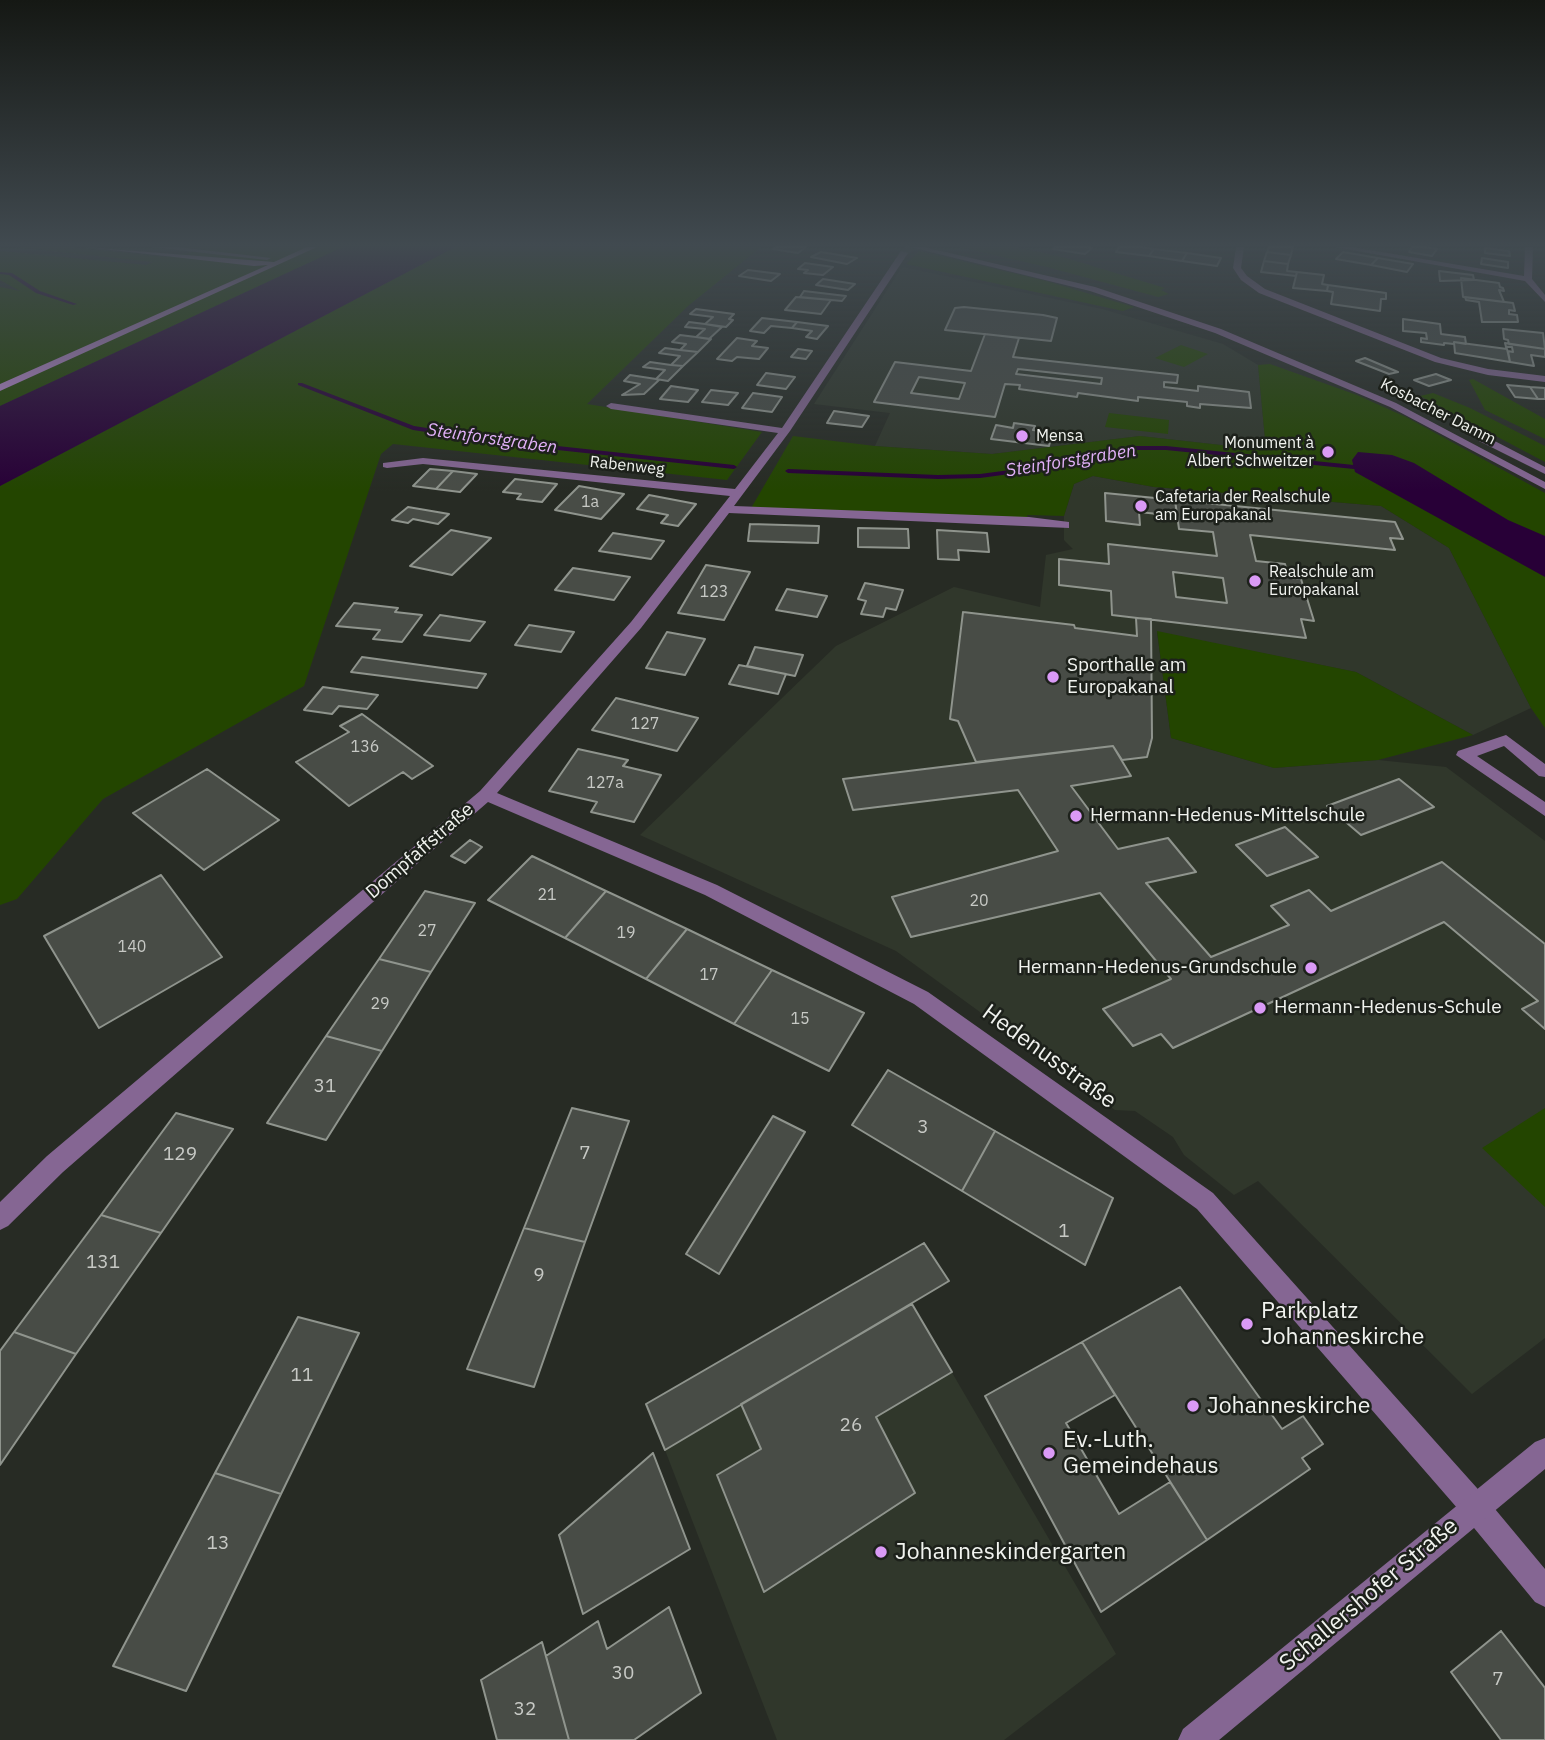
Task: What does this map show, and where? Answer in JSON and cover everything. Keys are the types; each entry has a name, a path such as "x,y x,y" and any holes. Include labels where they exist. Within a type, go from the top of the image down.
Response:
{"main road":[{"path":"21,367 109,328"},
{"path":"0,388 127,328"}],"street":[{"name":"Dompfaffstraße","path":"0,1218 55,1164 486,795 636,625 785,431 854,328"},
{"name":"Kosbacher Damm","path":"1210,328 1382,401 1545,486"},
{"name":"Kosbacher Damm","path":"1233,328 1322,363 1454,424"},
{"path":"1358,328 1438,360 1488,372 1545,379"},
{"path":"611,406 785,431"},
{"name":"Kosbacher Damm","path":"1474,434 1545,471"},
{"name":"Rabenweg","path":"387,465 423,461 738,494"},
{"path":"726,509 1029,520 1065,525"},
{"path":"1545,772 1506,740 1464,755 1545,810"},
{"name":"Hedenusstraße","path":"486,795 711,890 921,998 1205,1201 1475,1507 1545,1592"},
{"name":"Schallershofer Straße","path":"1194,1740 1545,1452"}],"shaded area":[{"path":"168,328 300,328 0,486 0,406"},
{"path":"863,328 1168,328 1223,344 1258,365 1266,450 1140,436 992,454 875,446 890,413 814,404"},
{"path":"1358,452 1392,455 1414,463 1508,520 1545,536 1545,577 1355,472 1352,460"},
{"name":"Hermann-Hedenus-Schule","path":"1093,476 1154,487 1381,506 1449,548 1531,708 1473,735 1356,672 1157,632 1171,738 1274,768 1378,760 1446,767 1545,841 1545,1338 1472,1394 1258,1181 1234,1195 1184,1155 1173,1137 1135,1111 1115,1110 896,951 640,835 836,646 954,587 1040,607 1046,555 1073,549 1064,540 1064,516 1074,484"},
{"name":"Johanneskindergarten","path":"912,1304 1116,1654 1004,1740 777,1740 665,1450"}],"green space":[{"path":"0,328 168,328 0,406"},
{"path":"300,328 665,328 587,404 762,432 727,480 393,444 381,454 304,686 103,799 17,899 0,905 0,486"},
{"path":"1181,345 1208,354 1184,367 1155,358"},
{"path":"1270,364 1357,395 1406,417 1545,493 1545,728 1531,708 1449,548 1381,506 1154,487 1093,476 1074,484 1064,516 1027,515 1029,521 750,510 793,436 875,446 992,454 1140,436 1266,450 1258,365"},
{"path":"1473,379 1545,419 1545,439 1485,410 1469,380"},
{"path":"1433,393 1470,408 1545,446 1545,462 1420,396"},
{"path":"1109,413 1169,420 1168,434 1105,427"},
{"path":"1157,631 1356,672 1473,735 1378,760 1274,768 1171,738"},
{"path":"1545,1108 1545,1207 1482,1148"}],"building":[{"path":"697,328 721,328 709,339 696,337 705,329"},
{"path":"753,328 769,328 764,333 750,331"},
{"path":"793,328 826,328 817,339 806,337 812,331"},
{"path":"946,328 1054,328 1051,341"},
{"path":"1403,328 1440,328 1441,334 1465,337 1466,344 1421,342 1421,338 1427,339 1426,333 1403,331"},
{"path":"1503,329 1543,333 1545,349 1509,344 1508,340 1504,339"},
{"path":"985,334 1019,338 1013,357 1178,375 1177,383 1164,382 1164,387 1198,391 1198,386 1249,392 1251,408 1200,404 1200,408 1187,406 1187,402 1138,397 1138,401 1078,393 1077,397 1019,389 1020,385 1005,384 995,417 874,402 895,362 971,371","holes":["1018,369 1102,378 1101,384 1016,374","919,377 965,383 959,399 911,393"]},
{"path":"680,335 711,339 698,352 680,350 686,344 672,342"},
{"path":"737,338 757,341 752,346 768,348 759,359 717,359"},
{"path":"1454,342 1507,349 1510,362 1455,353"},
{"path":"1505,343 1545,349 1545,357 1531,355 1534,366 1510,362 1508,351 1513,352 1512,347 1506,347"},
{"path":"665,348 698,352 683,366 671,365 680,356 659,353"},
{"path":"798,349 812,351 806,359 791,357"},
{"path":"1365,358 1398,372 1389,374 1356,361"},
{"path":"650,362 683,366 668,381 656,379 665,370 643,367"},
{"path":"766,373 795,377 786,389 757,385"},
{"path":"1436,374 1451,380 1429,386 1414,380"},
{"path":"630,375 659,380 644,394 622,395 640,384 624,381"},
{"path":"1507,385 1530,387 1538,399 1515,397"},
{"path":"671,386 698,390 688,402 660,399"},
{"path":"1530,387 1545,388 1545,399 1538,399"},
{"path":"711,390 738,393 728,405 702,402"},
{"path":"753,393 782,397 772,412 742,408"},
{"path":"834,411 869,416 862,427 827,423"},
{"name":"Mensa","path":"1014,423 1035,426 1033,430 1052,433 1049,446 991,439 996,425 1013,428"},
{"path":"430,469 453,471 436,489 413,486"},
{"path":"453,471 477,474 460,492 436,489"},
{"path":"515,479 557,484 542,502 517,499 521,494 503,492"},
{"path":"579,486 624,494 601,519 555,510"},
{"name":"Cafetaria der Realschule am Europakanal","path":"1105,493 1175,500 1177,516 1139,512 1140,525 1106,521"},
{"path":"649,495 696,504 678,526 661,523 668,515 637,509"},
{"path":"1175,500 1395,522 1403,539 1390,538 1395,550 1250,535 1256,561 1285,564 1289,578 1301,579 1314,621 1301,619 1306,638 1112,615 1111,591 1059,585 1059,559 1109,564 1108,544 1217,556 1213,532 1179,529","holes":["1173,572 1223,578 1227,603 1176,597"]},
{"path":"408,507 449,514 438,524 413,519 408,523 392,520"},
{"path":"750,524 819,526 818,543 748,541"},
{"path":"858,528 908,529 909,548 858,547"},
{"path":"451,530 491,538 452,575 410,566"},
{"path":"937,530 987,533 989,552 958,550 959,560 938,559"},
{"path":"613,533 664,541 651,559 599,551"},
{"path":"706,565 750,572 724,620 678,613"},
{"path":"573,568 630,577 614,600 555,590"},
{"path":"865,583 903,590 896,610 886,608 883,617 861,614 866,601 858,599"},
{"path":"787,589 827,596 817,617 776,610"},
{"path":"354,603 398,608 395,612 422,615 402,642 373,639 380,630 336,626"},
{"name":"Sporthalle am Europakanal","path":"963,612 1074,625 1075,628 1137,636 1136,618 1151,619 1152,738 1147,757 1122,760 1113,746 976,762 958,721 950,719"},
{"path":"440,615 485,622 470,641 424,635"},
{"path":"529,625 574,632 561,652 515,645"},
{"path":"667,632 705,639 685,675 646,668"},
{"path":"755,647 803,655 795,676 747,666"},
{"path":"362,657 486,674 477,688 351,672"},
{"path":"739,665 786,674 778,694 729,684"},
{"path":"323,687 378,695 367,709 339,706 332,714 304,710"},
{"path":"616,698 698,718 677,751 592,730"},
{"path":"362,714 433,766 412,779 403,772 349,806 296,762 349,732 340,726"},
{"path":"1113,746 1131,776 1071,786 1118,849 1168,838 1196,872 1146,883 1211,957 1289,925 1271,906 1309,890 1331,911 1442,862 1545,944 1545,1029 1522,1009 1538,1001 1444,922 1173,1048 1161,1034 1133,1046 1103,1009 1171,979 1100,893 911,937 892,897 1058,851 1018,790 853,810 843,779"},
{"path":"578,749 628,760 623,766 661,775 634,822 591,812 597,802 549,791"},
{"path":"207,769 279,820 204,870 133,813"},
{"path":"1399,779 1434,807 1361,835 1327,806"},
{"path":"1285,827 1318,857 1267,876 1236,845"},
{"path":"470,840 482,847 465,863 451,856"},
{"path":"532,856 606,891 565,938 488,900"},
{"path":"161,875 222,957 99,1028 44,936"},
{"path":"425,891 475,903 431,972 379,959"},
{"path":"606,891 687,929 646,979 565,938"},
{"path":"687,929 772,970 734,1024 646,979"},
{"path":"379,959 431,972 382,1051 326,1036"},
{"path":"772,970 864,1013 829,1071 734,1024"},
{"path":"326,1036 382,1051 326,1140 267,1123"},
{"path":"888,1070 995,1131 962,1191 852,1125"},
{"path":"572,1108 629,1121 585,1242 524,1228"},
{"path":"176,1113 233,1129 161,1233 101,1215"},
{"path":"773,1116 805,1132 719,1274 686,1254"},
{"path":"995,1131 1113,1198 1085,1265 962,1191"},
{"path":"101,1215 161,1233 76,1354 14,1332"},
{"path":"524,1228 585,1242 534,1387 467,1369"},
{"path":"924,1243 949,1281 665,1450 646,1404"},
{"name":"Johanneskirche","path":"1180,1287 1282,1429 1303,1416 1323,1444 1302,1458 1310,1469 1207,1540 1082,1342"},
{"path":"912,1304 952,1372 876,1417 915,1493 764,1592 717,1475 761,1449 741,1404"},
{"path":"298,1317 359,1333 281,1494 215,1473"},
{"path":"14,1332 76,1354 0,1465 0,1351"},
{"name":"Ev.-Luth. Gemeindehaus","path":"1082,1342 1115,1395 1066,1423 1119,1514 1170,1482 1207,1540 1101,1612 985,1396"},
{"path":"653,1453 690,1549 583,1614 559,1535"},
{"path":"215,1473 281,1494 186,1691 113,1666"},
{"path":"669,1607 701,1693 634,1740 569,1740 546,1656 598,1621 607,1649"},
{"path":"1501,1631 1545,1688 1545,1740 1501,1740 1451,1672"},
{"path":"542,1642 569,1740 497,1740 481,1680"}],"waterway":[{"name":"Steinforstgraben","path":"300,384 413,428 511,443 734,467"},
{"name":"Steinforstgraben","path":"788,471 980,476 1025,470 1133,448 1166,448 1354,467"}],"place":[{"name":"Mensa","path":"1022,436"},
{"name":"Monument à Albert Schweitzer","path":"1328,452"},
{"name":"Cafetaria der Realschule am Europakanal","path":"1141,506"},
{"name":"Realschule am Europakanal","path":"1255,581"},
{"name":"Sporthalle am Europakanal","path":"1053,677"},
{"name":"Hermann-Hedenus-Mittelschule","path":"1076,816"},
{"name":"Hermann-Hedenus-Grundschule","path":"1311,968"},
{"name":"Hermann-Hedenus-Schule","path":"1260,1008"},
{"name":"Parkplatz Johanneskirche","path":"1247,1324"},
{"name":"Johanneskirche","path":"1193,1406"},
{"name":"Ev.-Luth. Gemeindehaus","path":"1049,1453"},
{"name":"Johanneskindergarten","path":"881,1552"}]}
